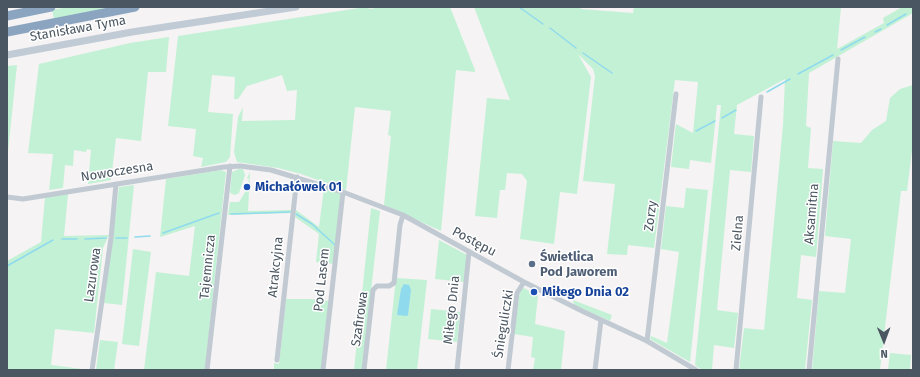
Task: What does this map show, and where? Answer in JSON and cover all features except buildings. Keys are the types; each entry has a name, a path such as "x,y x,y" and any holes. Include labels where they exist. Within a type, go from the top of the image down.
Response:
{"highway":[{"path":"7,16 51,7"},
{"path":"7,32 135,7"}],"street":[{"name":"Stanisława Tyma","path":"7,55 132,32 296,7"},
{"name":"Aksamitna","path":"808,370 838,59"},
{"name":"Zorzy","path":"647,341 676,94"},
{"name":"Zielna","path":"736,370 761,97"},
{"name":"Postępu","path":"230,166 271,170 297,177 343,192 403,215 524,282 647,341 696,370"},
{"name":"Nowoczesna","path":"7,197 23,199 230,166"},
{"name":"Tajemnicza","path":"208,370 230,166"},
{"name":"Atrakcyjna","path":"277,360 297,177"},
{"name":"Lazurowa","path":"92,370 111,238 116,184"},
{"name":"Pod Lasem","path":"323,370 343,192"},
{"name":"Szafirowa","path":"364,370 373,290 375,287 389,286 394,283 400,225 403,215"},
{"name":"Miłego Dnia","path":"457,370 470,252"},
{"name":"Śnieguliczki","path":"508,370 517,293 524,282"},
{"path":"595,370 601,320"}],"green space":[{"path":"68,7 116,7 54,19 52,10"},
{"path":"366,7 370,9 381,7 450,7 475,70 475,72 456,70 441,231 384,205 391,136 388,135 391,111 355,107 346,190 301,174 278,168 237,162 234,152 238,117 243,107 242,121 295,120 297,90 287,91 282,75 247,86 238,99 234,99 235,77 212,75 208,112 233,114 230,157 226,162 201,167 203,158 193,156 196,129 168,126 178,36"},
{"path":"474,7 580,7 581,9 633,13 634,7 841,7 837,49 884,23 883,18 902,7 913,7 913,13 809,73 806,126 811,128 808,168 823,169 816,257 801,255 797,298 812,300 805,370 739,370 744,328 764,330 783,125 785,79 737,105 734,134 754,136 751,172 730,170 717,310 738,313 734,348 714,345 712,370 702,370 695,365 721,105 717,105 711,163 690,160 689,169 671,167 676,124 693,133 698,82 675,80 654,248 628,245 627,255 607,254 615,184 583,181 595,76 593,69 578,54 591,77 577,194 560,192 554,244 520,239 527,181 522,174 507,173 505,190 500,190 497,218 475,216 487,98 510,100"},
{"path":"169,37 166,72 148,72 141,141 116,138 111,180 88,184 91,150 87,149 86,152 74,150 73,166 65,165 63,188 49,190 53,154 28,153 39,64 130,43"},
{"path":"17,65 8,152 7,168 7,66"},
{"path":"913,85 913,142 907,191 901,191 880,370 812,370 819,291 845,293 851,239 825,236 833,141 861,143 872,130 886,121 890,98 900,89"},
{"path":"243,169 245,175 239,193 235,195 230,193 232,172"},
{"path":"221,170 226,172 205,370 144,370 156,272 189,276 195,226 160,237 166,179"},
{"path":"250,172 248,211 291,210 291,213 228,215 230,202 239,202 247,189 249,179 247,178"},
{"path":"134,185 122,305 104,303 119,187"},
{"path":"324,188 342,194 334,264 316,262 319,234 295,217 296,210 319,227"},
{"path":"686,188 708,190 690,362 650,339 651,336 667,343 679,252 661,249 666,206 684,208"},
{"path":"68,194 64,236 109,235 103,248 94,333 55,329 51,365 90,370 7,370 7,261 41,242 45,197"},
{"path":"371,208 380,211 362,370 354,370"},
{"path":"439,240 467,255 464,282 435,279"},
{"path":"133,249 151,252 139,346 122,344"},
{"path":"396,278 427,280 417,370 386,370"},
{"path":"524,288 538,296 535,324 565,331 561,370 533,370 535,358 531,357 533,337 514,334 520,290"},
{"path":"286,299 330,301 322,370 274,370 274,363 279,364"},
{"path":"573,300 612,315 610,321 574,305"},
{"path":"431,309 460,312 457,342 428,339"},
{"path":"100,340 118,342 114,370 96,370"},
{"path":"890,353 911,355 910,370 888,370"}],"water":[{"path":"404,284 409,285 411,290 407,316 397,315 401,289"}],"waterway":[{"path":"519,7 543,24"},
{"path":"887,25 906,14"},
{"path":"550,28 576,48"},
{"path":"875,32 881,29"},
{"path":"841,50 865,37"},
{"path":"583,53 612,73"},
{"path":"798,74 833,55"},
{"path":"767,92 790,79"},
{"path":"722,118 736,110"},
{"path":"696,131 715,121"},
{"path":"231,214 290,212"},
{"path":"163,233 219,213"},
{"path":"296,214 312,224 335,245"},
{"path":"135,237 150,236"},
{"path":"85,239 106,238"},
{"path":"116,238 127,238"},
{"path":"62,239 77,239"},
{"path":"7,266 53,240"}],"place":[{"name":"Michałówek 01","path":"247,187"},
{"name":"Świetlica Pod Jaworem","path":"532,264"},
{"name":"Miłego Dnia 02","path":"534,292"}]}
